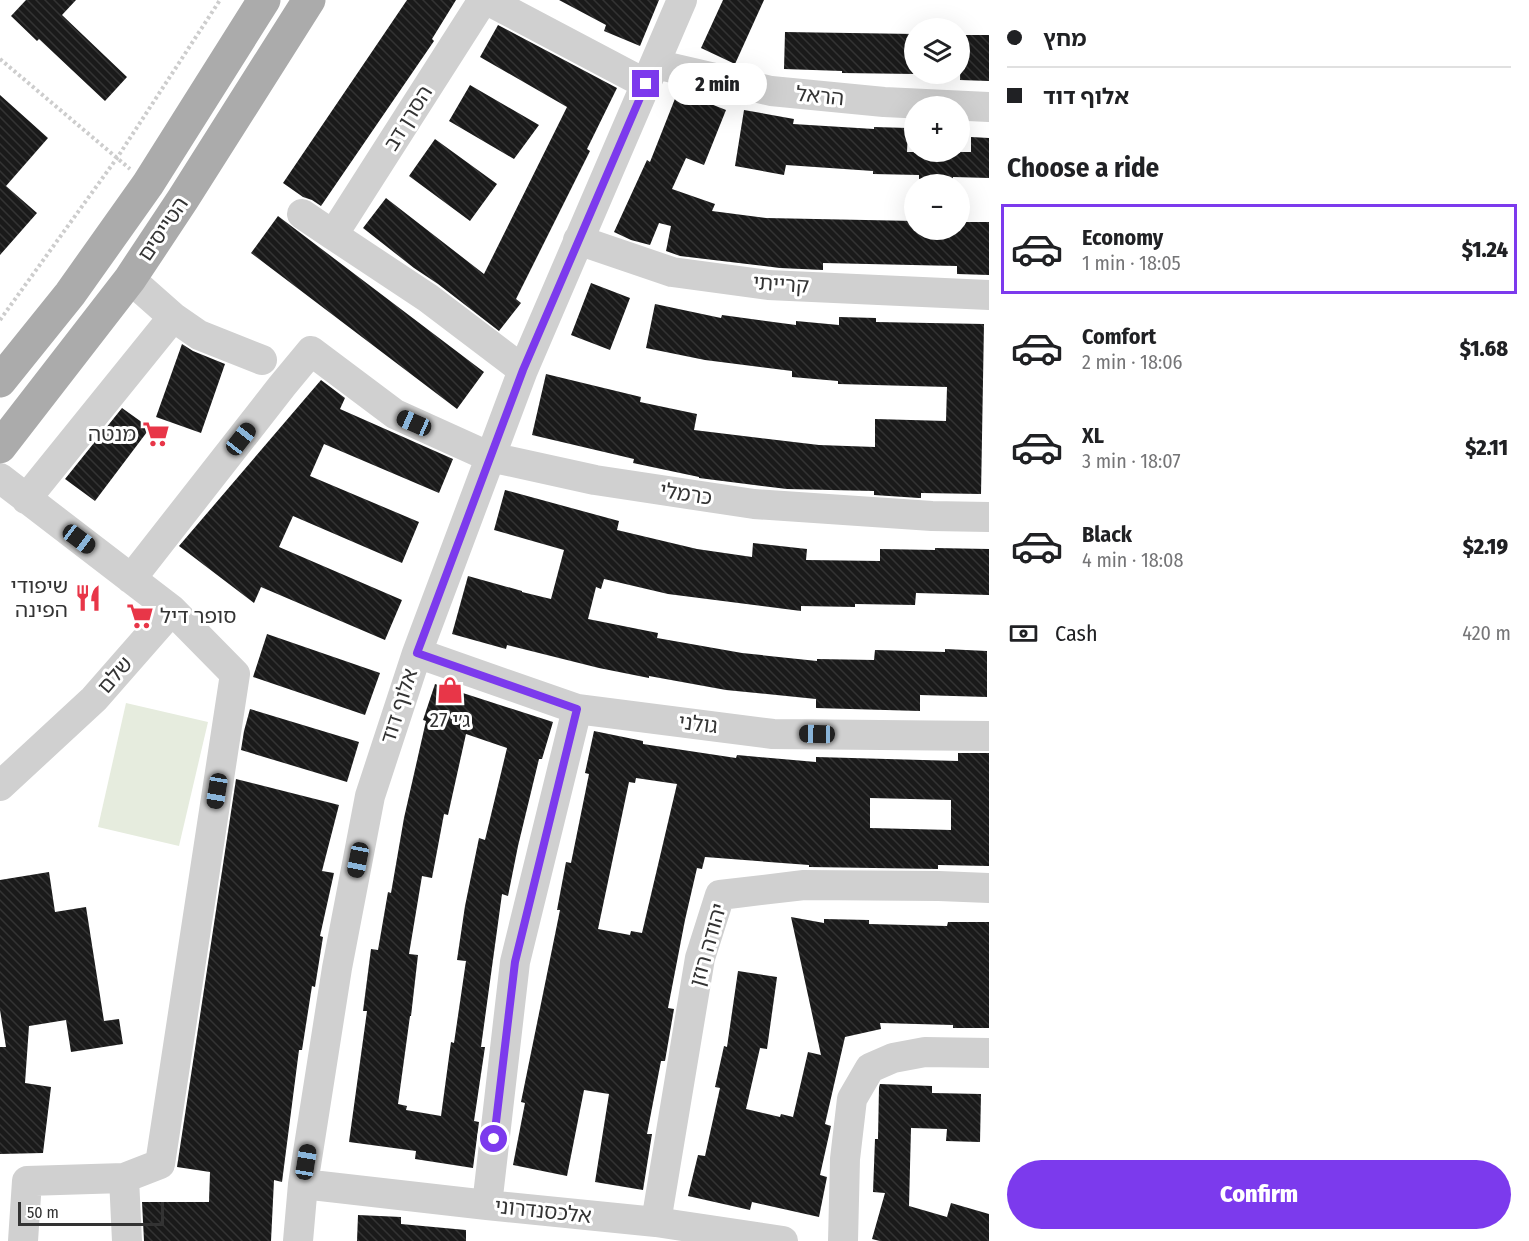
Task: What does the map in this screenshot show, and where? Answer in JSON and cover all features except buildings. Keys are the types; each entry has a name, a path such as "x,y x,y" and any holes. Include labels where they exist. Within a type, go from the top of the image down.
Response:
{"main road":[{"name":"הטייסים","path":"0,381 70,294 148,184 264,0"},
{"name":"הטייסים","path":"0,447 130,279 309,0"}],"street":[{"name":"הסרן דב","path":"333,235 485,0 650,74"},
{"name":"אלוף דוד","path":"298,1241 303,1184 336,968 370,795 417,653 523,370 682,0"},
{"name":"הראל","path":"650,74 771,91 884,102 989,106"},
{"path":"302,214 428,298 523,370"},
{"name":"קרייתי","path":"578,240 672,272 768,285 989,295"},
{"path":"130,279 173,317 199,335 262,360"},
{"path":"26,499 173,317"},
{"name":"כרמלי","path":"131,579 311,351 395,414 490,457 595,480 754,504 932,516 989,517"},
{"path":"0,478 172,610 235,674 160,1164 124,1178 27,1181 22,1241"},
{"name":"שלם","path":"0,786 94,699 172,610"},
{"name":"גולני","path":"417,653 577,709 773,734 989,736"},
{"path":"487,1205 515,962 577,709"},
{"name":"יהודה רוזן","path":"656,1222 700,958 720,895 804,885 989,888"},
{"path":"843,1241 845,1159 852,1099 870,1068 893,1058 925,1052 989,1053"},
{"path":"124,1178 127,1241"},
{"name":"אלכסנדרוני","path":"303,1184 656,1222 783,1241"}],"path":[{"path":"0,320 117,158 220,0"},
{"path":"0,59 148,184"}],"shaded area":[{"path":"126,703 208,722 179,846 98,827"}],"place":[{"name":"מנטה","path":"156,434"},
{"name":"שיפודי הפינה","path":"88,598"},
{"name":"סופר דיל","path":"140,616"},
{"name":"ג׳י 27","path":"450,690"}],"route":[{"path":"494,1139 515,962 577,709 417,653 523,370 646,84"}]}
